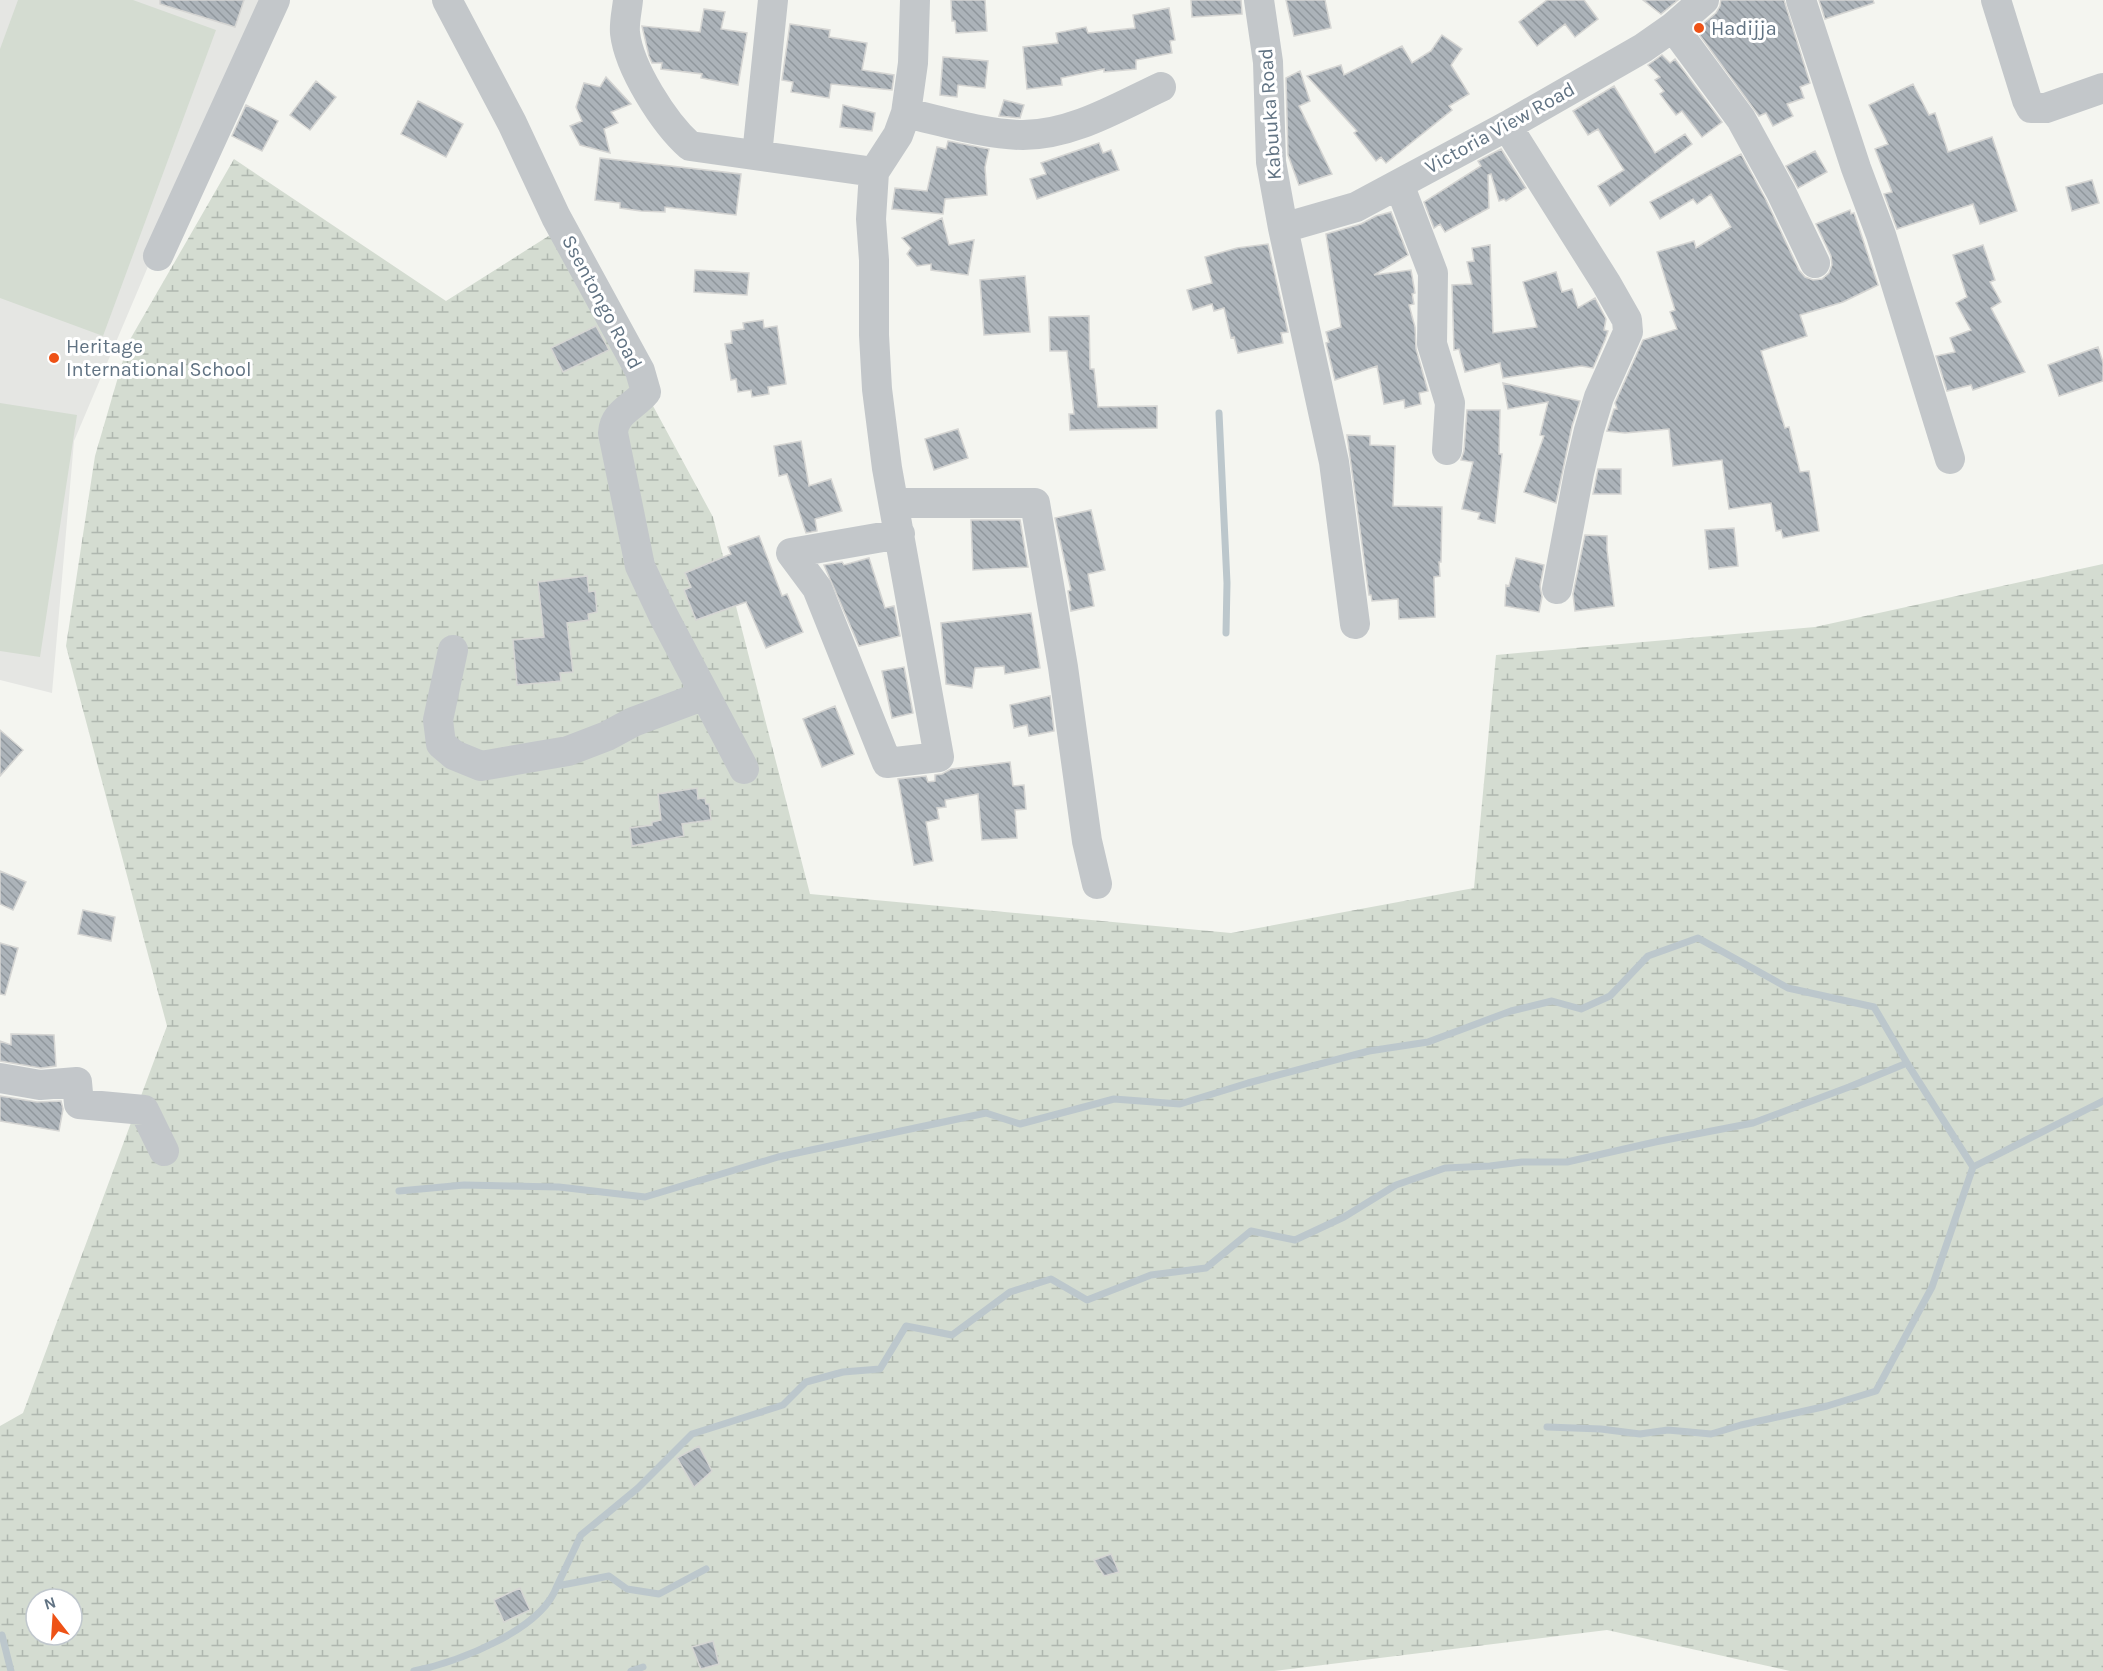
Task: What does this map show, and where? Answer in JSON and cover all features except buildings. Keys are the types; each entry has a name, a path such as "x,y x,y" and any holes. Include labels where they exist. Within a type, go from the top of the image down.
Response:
{"street":[{"path":"158,256 275,0"},
{"name":"Ssentongo Road","path":"447,0 512,123 556,217 626,342 642,378 646,392 619,416 614,424 615,444 640,566 744,769"},
{"path":"628,0 625,23 628,49 655,100 690,146 874,172"},
{"path":"757,155 772,0"},
{"path":"900,534 791,553 817,588 887,763 939,757 876,389 871,219 874,172 898,135 906,113 913,63 915,0"},
{"name":"Kabuuka Road","path":"1259,0 1268,62 1271,162 1283,228 1334,462 1355,624"},
{"name":"Victoria View Road","path":"1283,228 1356,207 1507,126 1643,48 1673,27 1704,0"},
{"path":"1801,0 1856,168 1881,235 1950,459"},
{"path":"1996,0 2031,108 2046,108 2103,88"},
{"path":"1673,27 1741,119 1781,192 1815,263"},
{"path":"906,113 1004,134 1043,133 1067,128 1101,115 1161,87"},
{"path":"1507,126 1627,320 1628,332 1599,397 1589,430 1557,589"},
{"path":"1399,184 1433,273 1432,344 1450,403 1447,450"},
{"path":"894,504 1035,504 1063,667 1088,841 1097,884"},
{"path":"453,650 438,720 441,744 454,755 481,766 568,751 607,736 633,722 705,695"},
{"path":"0,1078 40,1084 78,1082 79,1104 144,1110 164,1151"}],"shaded area":[{"name":"Heritage International School","path":"0,0 261,0 74,441 52,693 0,680"}],"green space":[{"path":"18,0 133,0 216,30 103,336 0,298 0,49"},
{"path":"234,159 446,301 558,230 713,517 810,894 1231,933 1474,888 1496,655 1815,627 2103,564 2103,1671 1790,1671 1607,1630 1274,1671 0,1671 0,1426 23,1413 167,1026 66,646 95,456 128,343"},
{"path":"0,403 77,415 40,657 0,651"}],"waterway":[{"path":"1219,413 1227,583 1226,633"},
{"path":"399,1191 464,1185 559,1187 645,1197 778,1157 986,1113 1020,1124 1114,1099 1180,1104 1248,1083 1369,1051 1428,1042 1511,1011 1552,1001 1581,1009 1610,996 1648,956 1698,938 1788,988 1874,1007 1907,1063"},
{"path":"557,1586 581,1535 638,1488 692,1434 783,1405 806,1382 843,1372 880,1369 906,1326 952,1335 1010,1292 1051,1279 1087,1300 1151,1275 1206,1268 1251,1231 1295,1240 1344,1217 1396,1185 1445,1168 1522,1162 1567,1162 1753,1123 1907,1063 1973,1167 2103,1101"},
{"path":"1547,1427 1601,1429 1640,1434 1668,1430 1711,1434 1827,1406 1876,1391 1932,1287 1973,1167"},
{"path":"414,1671 452,1660 496,1642 534,1617 548,1602 557,1586 609,1576 627,1589 659,1594 706,1569"},
{"path":"2,1635 11,1671"},
{"path":"631,1671 643,1667"}],"place":[{"name":"Hadijja","path":"1699,28"},
{"name":"Heritage International School","path":"54,358"}]}
